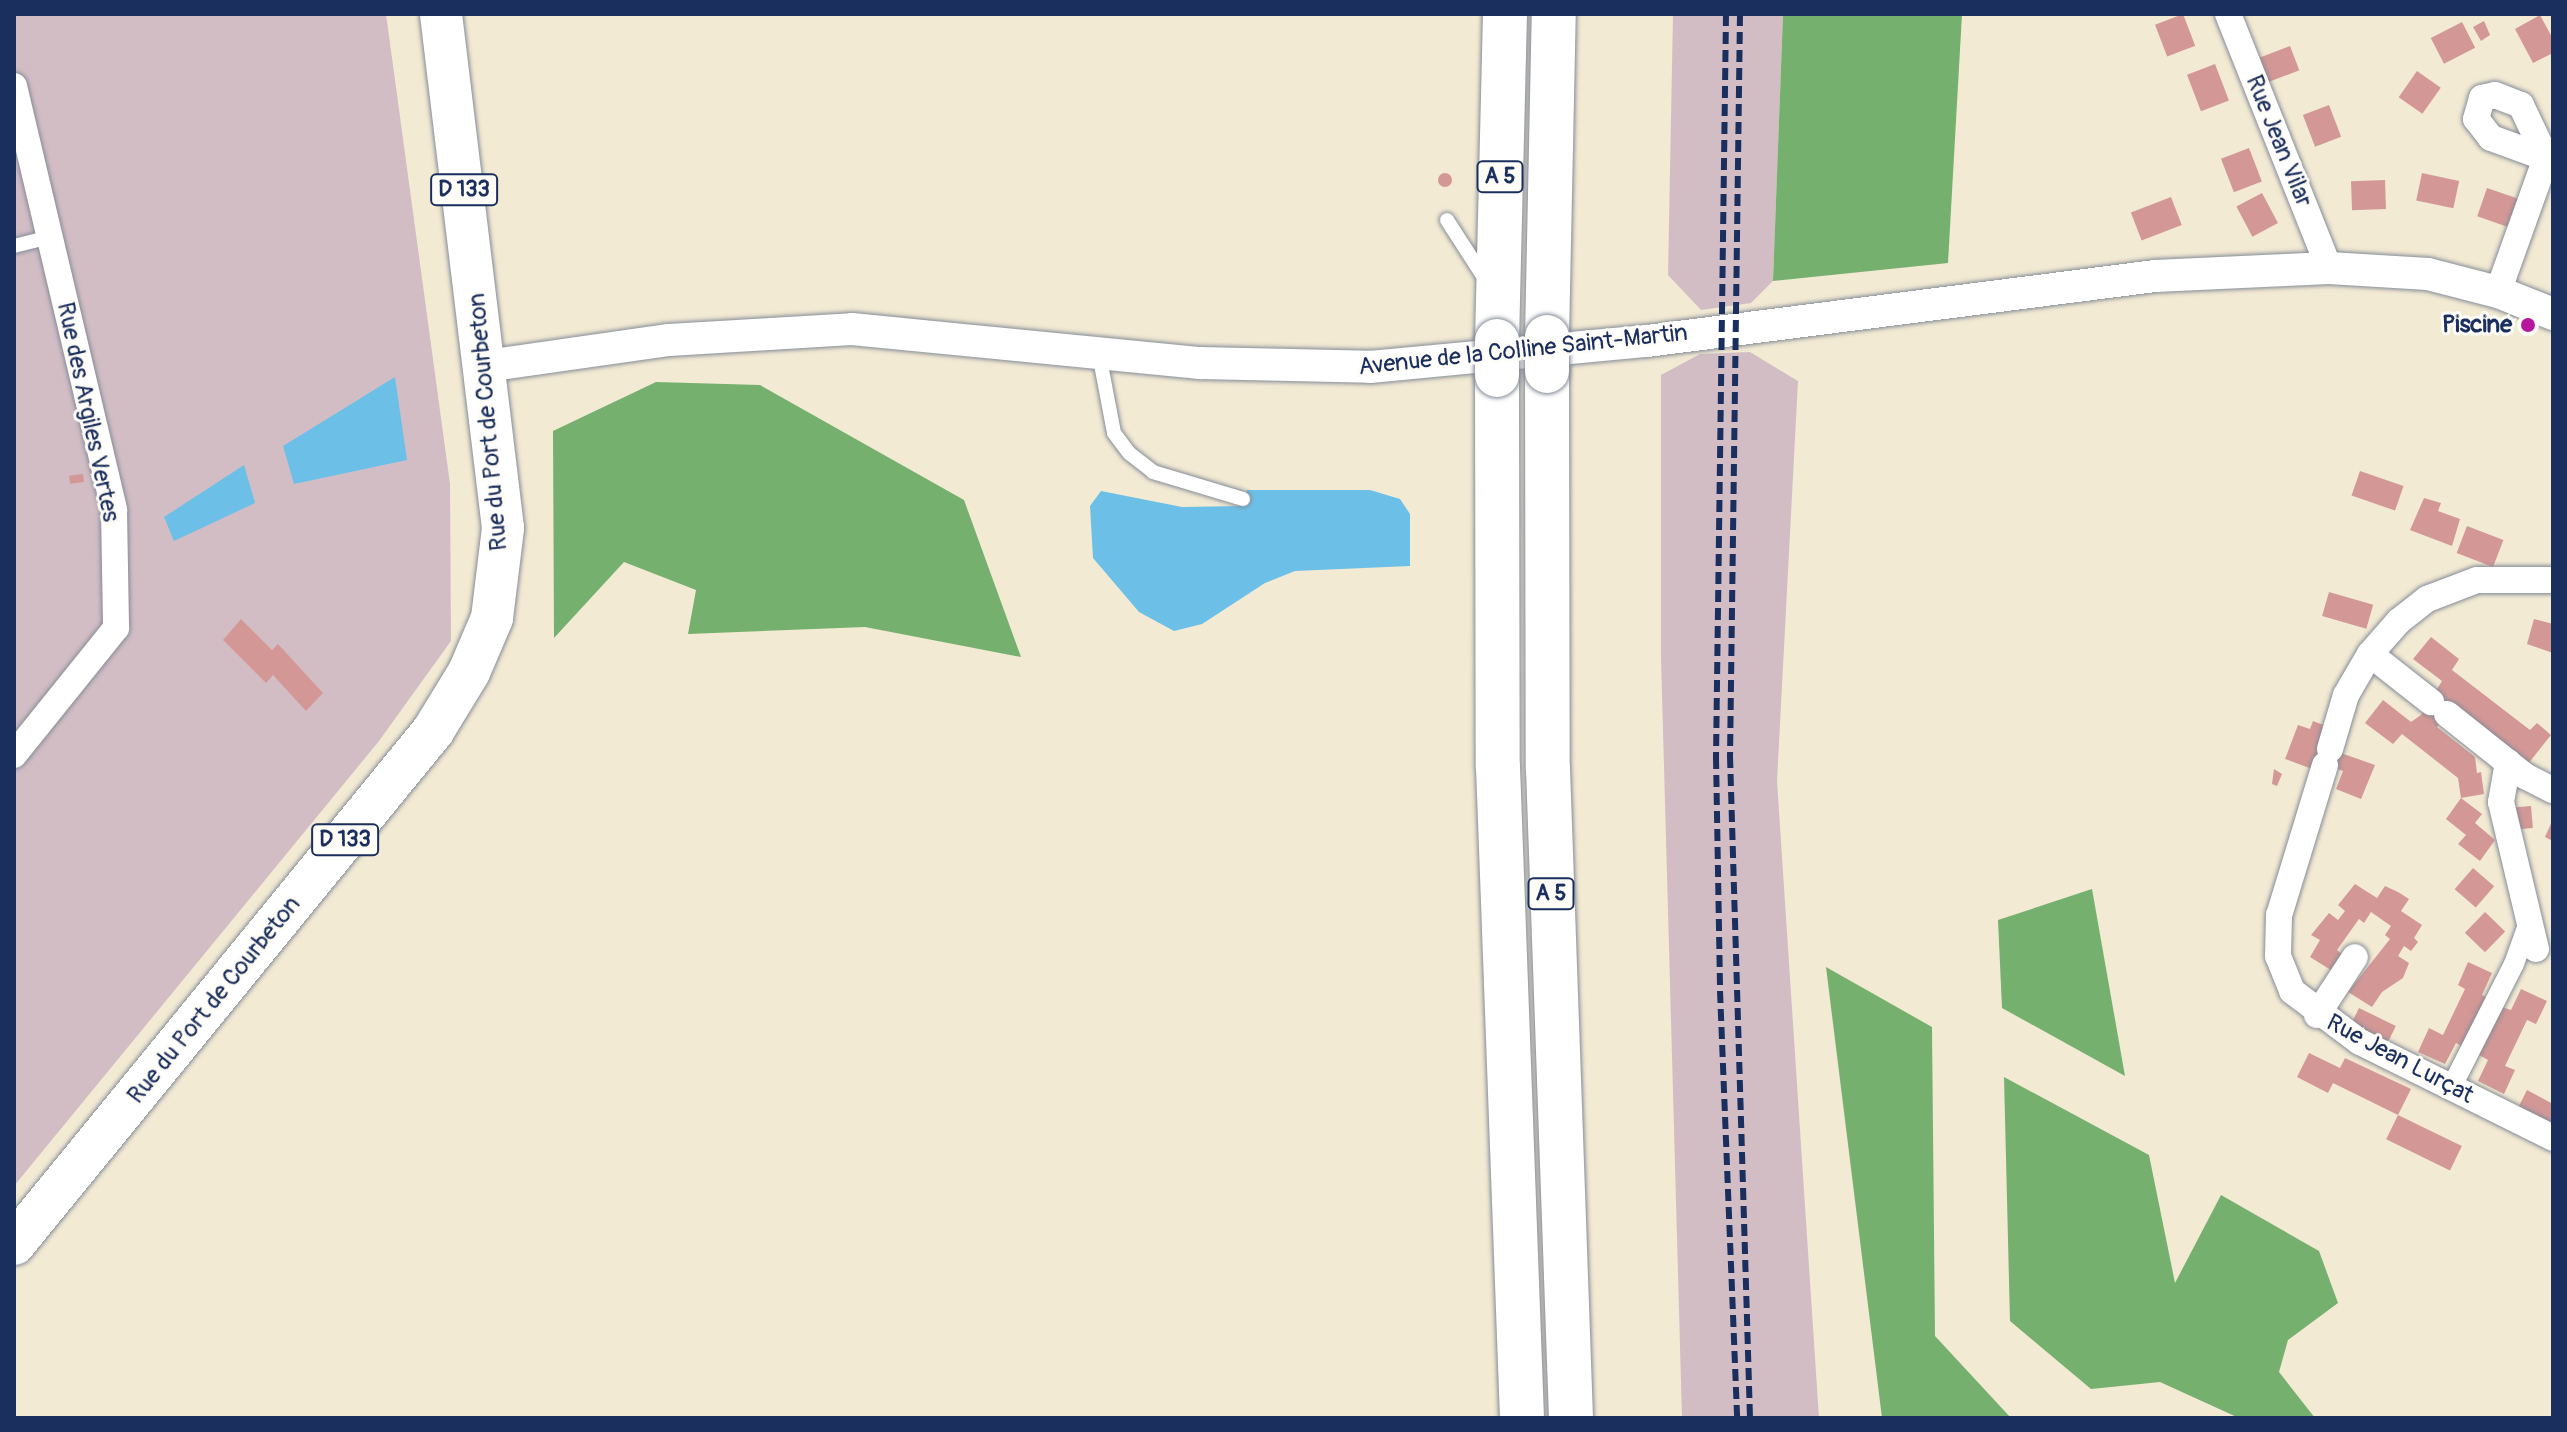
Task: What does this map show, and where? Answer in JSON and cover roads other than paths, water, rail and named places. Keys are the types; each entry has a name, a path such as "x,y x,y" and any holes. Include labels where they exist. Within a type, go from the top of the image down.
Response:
{"highway":[{"name":"A 5","path":"1505,14 1498,338 1498,767 1522,1418"},
{"name":"A 5","path":"1554,14 1547,354 1548,769 1571,1418"}],"main road":[{"name":"Rue du Port de Courbeton","path":"14,1244 403,769 469,672 492,618 501,570 503,528 486,366 441,14"}],"street":[{"name":"Rue Jean Vilar","path":"2228,14 2329,268"},
{"name":"Rue des Argiles Vertes","path":"14,86 114,510 116,628 14,755"},
{"path":"2498,292 2546,158"},
{"name":"Avenue de la Colline Saint-Martin","path":"486,366 795,330 915,334 1099,354 1286,367 1453,362 2140,278 2329,268 2428,274 2498,292 2553,314"},
{"name":"Rue Jean Lurçat","path":"2553,580 2477,580 2427,599 2399,621 2370,654 2346,695 2327,757 2279,915 2278,956 2292,991 2317,1015 2451,1088 2553,1138"},
{"path":"2370,654 2508,762 2553,790"},
{"path":"2508,762 2501,802 2536,949"},
{"path":"2451,1088 2514,964 2529,922"},
{"path":"2317,1015 2355,957"}],"lane":[{"path":"1447,220 1498,338"},
{"path":"14,246 50,237"},
{"path":"1099,354 1114,433 1129,453 1153,472 1243,499"}],"water":[{"path":"395,377 407,460 294,484 283,446"},
{"path":"244,465 255,503 174,541 164,517"},
{"path":"1247,490 1370,490 1400,499 1410,514 1410,566 1295,571 1265,583 1202,624 1174,631 1139,612 1093,558 1090,506 1101,491 1182,507 1239,506"}],"railway":[{"path":"1726,14 1716,757 1720,991 1737,1418"},
{"path":"1740,14 1730,756 1750,1418"}],"place":[{"name":"Piscine","path":"2528,325"}]}
